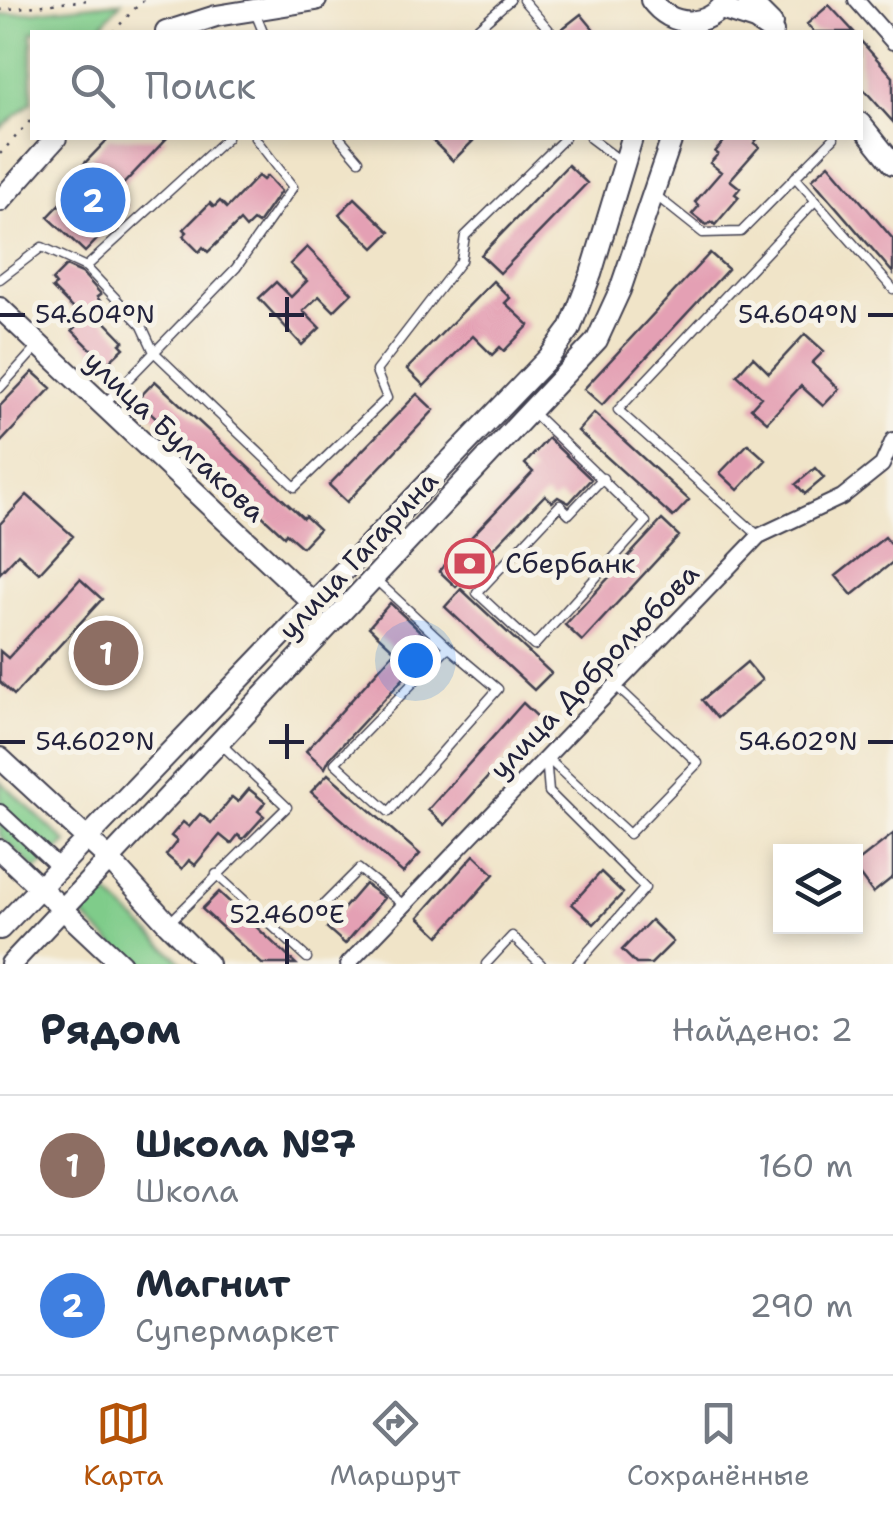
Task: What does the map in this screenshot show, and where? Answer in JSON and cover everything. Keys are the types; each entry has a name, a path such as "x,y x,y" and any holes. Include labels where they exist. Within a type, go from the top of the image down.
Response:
{"street":[{"path":"180,30 216,16 316,0"},
{"path":"749,0 774,30"},
{"path":"856,0 893,42"},
{"path":"655,5 671,19 690,23 714,15 755,20 772,30"},
{"path":"655,5 661,30"},
{"path":"863,127 893,164"},
{"path":"0,200 54,140"},
{"name":"улица Гагарина","path":"0,929 550,356 570,330 631,140"},
{"name":"улица Гагарина","path":"19,961 109,859 596,340 620,290 671,140"},
{"name":"улица Булгакова","path":"0,308 313,603"},
{"name":"улица Добролюбова","path":"348,964 758,536 842,497 882,465 893,440"},
{"path":"0,758 109,859 208,964"},
{"path":"0,812 60,868"},
{"path":"0,850 121,964"}],"lane":[{"path":"476,30 510,0"},
{"path":"523,0 549,30"},
{"path":"254,10 263,30"},
{"path":"86,267 225,140"},
{"path":"102,405 236,268 293,187 257,140"},
{"path":"342,140 360,160"},
{"path":"0,279 42,247 86,267 142,326 154,352 295,487 387,398 376,371 462,262 465,236 564,140"},
{"path":"593,140 624,164"},
{"path":"654,194 703,234 741,232 832,140"},
{"path":"795,176 893,289"},
{"path":"758,536 618,410 816,200"},
{"path":"0,388 39,345"},
{"path":"531,411 603,478 646,522 534,646 477,593 560,506 568,514 603,478"},
{"path":"374,578 498,689 389,812 335,763 448,647"},
{"path":"546,757 629,834 698,763 615,685"},
{"path":"168,924 288,807 219,742"},
{"path":"546,757 549,792 645,888 576,964"},
{"path":"309,919 359,869 404,905"},
{"path":"216,874 306,958"},
{"path":"486,964 512,936 541,964"}],"path":[{"path":"0,10 88,0"},
{"path":"115,30 143,0"},
{"path":"0,154 30,121"}],"green space":[{"path":"121,2 98,30 30,30 30,104 0,129 0,15"},
{"path":"0,781 67,843 36,870 0,836"},
{"path":"101,888 184,964 133,964 77,910"}],"building":[{"path":"829,5 852,30 812,30 807,24"},
{"path":"581,14 594,30 561,30"},
{"path":"863,43 893,77 893,122 863,88"},
{"path":"107,140 165,140 114,194 128,207 85,252 48,217 91,172 83,165"},
{"path":"432,140 474,140 453,161"},
{"path":"725,140 756,140 754,143 759,147 730,180 740,188 735,194 739,197 715,225 706,225 692,214 699,206 695,202 721,172 710,163 718,154 715,152"},
{"path":"829,164 893,239 893,273 812,179"},
{"path":"568,165 587,183 500,273 481,255"},
{"path":"258,176 263,180 267,176 281,191 258,224 253,221 246,228 240,221 208,252 203,247 199,252 183,236 187,232 184,229 210,203 214,207 220,201 227,208"},
{"path":"355,198 390,232 374,248 339,214"},
{"path":"307,247 352,293 334,311 319,296 303,311 320,328 302,345 259,298 276,282 291,297 307,281 290,264"},
{"path":"710,253 728,269 602,405 584,389"},
{"path":"66,266 82,273 101,294 97,297 101,302 93,309 124,341 120,344 124,348 108,363 72,330 83,319 52,288 56,285 52,280"},
{"path":"493,281 510,298 505,303 529,325 504,351 500,347 492,355 473,336 424,386 407,369"},
{"path":"805,334 824,351 812,363 839,389 823,406 801,386 767,422 751,408 761,397 737,375 753,357 769,373"},
{"path":"33,372 51,388 0,443 0,406"},
{"path":"155,381 319,529 302,547 286,533 284,536 137,400"},
{"path":"417,394 434,410 347,502 329,485"},
{"path":"594,413 689,500 673,517 578,431"},
{"path":"548,438 591,479 569,503 558,497 552,502 545,495 456,587 439,571 533,472 525,464"},
{"path":"748,444 766,460 738,490 720,473"},
{"path":"815,468 824,478 805,494 796,484"},
{"path":"27,495 73,536 39,573 18,554 0,573 0,524"},
{"path":"662,520 679,536 582,641 565,625"},
{"path":"885,537 893,547 893,562 852,595 836,576"},
{"path":"80,579 102,599 14,695 0,682 0,651 8,658"},
{"path":"461,589 551,673 534,690 445,607"},
{"path":"390,603 437,647 431,654 428,652 325,768 306,751 395,651 369,627"},
{"path":"747,662 762,680 717,718 702,700"},
{"path":"523,703 540,719 445,825 428,810"},
{"path":"328,774 420,854 403,873 311,792"},
{"path":"249,789 265,802 258,811 264,816 243,839 238,835 231,844 220,835 195,865 189,860 182,869 166,855 177,841 171,836 183,822 189,827 200,814 211,823 232,797 238,802"},
{"path":"893,834 893,877 873,893 863,879 863,858"},
{"path":"474,855 494,874 439,936 419,917"},
{"path":"601,872 623,893 594,924 572,904"},
{"path":"365,884 384,898 345,944 327,928"},
{"path":"219,892 296,964 262,964 202,909"},
{"path":"651,920 673,942 651,964 636,964 622,950"}],"place":[{"name":"Магнит","path":"93,200"},
{"name":"Сбербанк","path":"470,563"},
{"name":"Школа №7","path":"106,653"}]}
